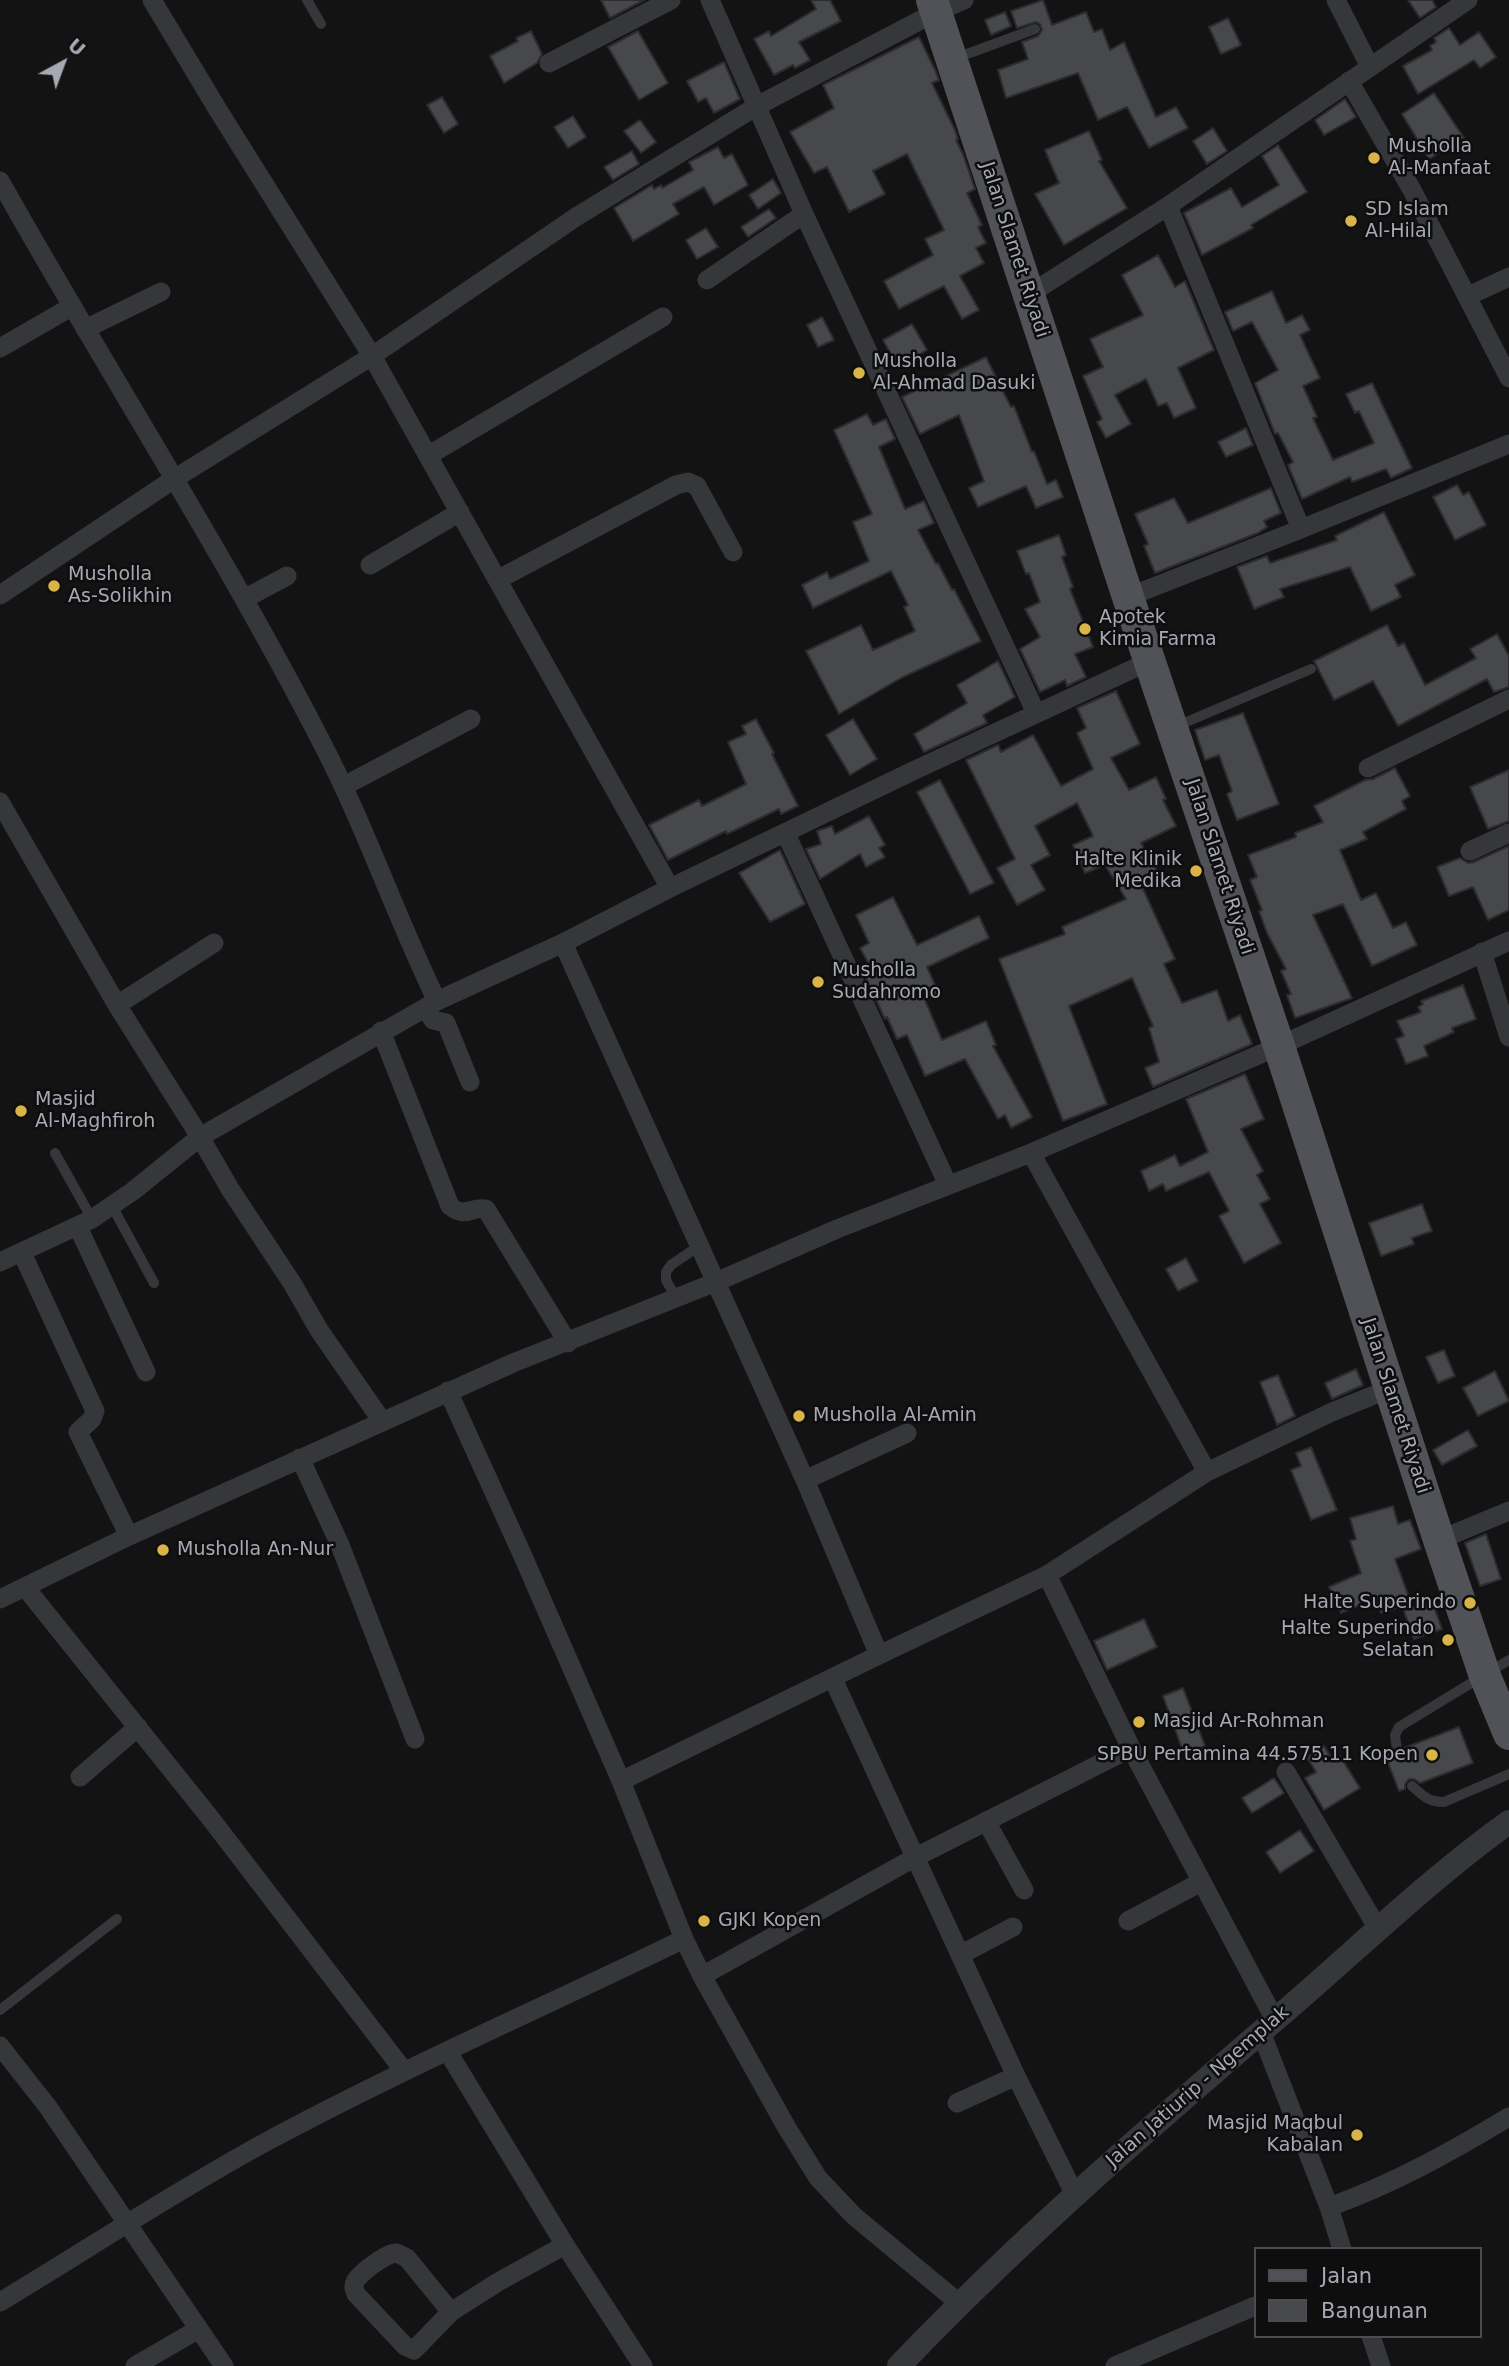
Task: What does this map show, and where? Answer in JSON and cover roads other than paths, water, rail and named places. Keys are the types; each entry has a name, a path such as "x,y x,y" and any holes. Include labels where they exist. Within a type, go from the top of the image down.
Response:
{"main road":[{"name":"Jalan Slamet Riyadi","path":"944,4 952,59 1028,295 1279,1046 1439,1540 1497,1668 1509,1734"}],"street":[{"path":"152,0 372,356 670,888"},
{"path":"550,63 671,0"},
{"path":"710,0 804,214 1036,713"},
{"path":"1336,0 1370,67"},
{"path":"1028,295 1168,206 1468,0"},
{"path":"0,595 174,479 372,356 576,217 757,106 944,4"},
{"path":"1349,81 1468,296 1509,378"},
{"path":"0,181 71,307 244,599 344,786 431,1004 433,1020 446,1023 470,1082"},
{"path":"1168,206 1301,529"},
{"path":"707,280 804,214"},
{"path":"1468,296 1509,277"},
{"path":"85,330 161,292"},
{"path":"0,348 71,307"},
{"path":"429,455 663,317"},
{"path":"1128,597 1509,444"},
{"path":"499,579 676,485 688,482 697,486 733,552"},
{"path":"370,565 460,512"},
{"path":"244,599 287,576"},
{"path":"0,1262 85,1223 112,1206 200,1137 431,1004 563,943 670,888 1036,713 1150,661"},
{"path":"1368,768 1509,699"},
{"path":"344,786 471,719"},
{"path":"0,802 117,1005 230,1189 292,1283 319,1330 382,1420"},
{"path":"1470,851 1509,833"},
{"path":"786,834 948,1185"},
{"path":"0,1599 129,1536 382,1420 837,1229 1031,1153 1279,1046 1509,941"},
{"path":"117,1005 214,943"},
{"path":"563,943 805,1480 879,1654"},
{"path":"1482,952 1509,1037"},
{"path":"380,1031 450,1206 465,1213 480,1208 486,1209 568,1343"},
{"path":"1031,1153 1207,1472"},
{"path":"85,1223 146,1372"},
{"path":"22,1253 95,1411 92,1419 78,1432 129,1536"},
{"path":"621,1781 833,1679 879,1654 1047,1576 1207,1472 1332,1412 1389,1389"},
{"path":"449,1391 621,1781 684,1939 792,2137 818,2178 855,2216 959,2303"},
{"path":"805,1480 907,1433"},
{"path":"300,1458 340,1545 415,1739"},
{"path":"1439,1540 1509,1511"},
{"path":"1047,1576 1131,1748 1201,1882 1268,2026 1341,2247"},
{"path":"25,1587 211,1819 404,2071"},
{"path":"833,1679 1016,2076 1075,2195"},
{"path":"80,1777 138,1727"},
{"path":"702,1976 914,1858 1131,1748"},
{"path":"1286,1772 1378,1929"},
{"path":"986,1821 1024,1890"},
{"name":"Jalan Jatiurip - Ngemplak","path":"899,2366 959,2303 1075,2195 1420,1891 1509,1822"},
{"path":"1128,1921 1201,1882"},
{"path":"960,1955 1013,1927"},
{"path":"0,2302 263,2144 404,2071 684,1939"},
{"path":"0,2046 48,2107 224,2366"},
{"path":"447,2052 643,2366"},
{"path":"957,2103 1016,2076"},
{"path":"1329,2207 1405,2176 1509,2117"},
{"path":"451,2312 407,2258 398,2253 370,2267 356,2279 355,2294 410,2350 419,2347 451,2312 565,2245"},
{"path":"1115,2366 1254,2305"},
{"path":"135,2366 197,2330"},
{"path":"1372,2338 1381,2366"}],"lane":[{"path":"307,0 321,24"},
{"path":"952,59 1035,29"},
{"path":"1173,728 1311,669"},
{"path":"55,1153 85,1223"},
{"path":"112,1206 153,1283"},
{"path":"676,1298 666,1280 666,1272 671,1265 699,1246"},
{"path":"1397,1750 1395,1735 1399,1727 1497,1668"},
{"path":"1412,1786 1434,1802 1444,1802 1509,1774"},
{"path":"0,2010 117,1919"}],"place":[{"name":"Musholla Al-Manfaat","path":"1374,158"},
{"name":"SD Islam Al-Hilal","path":"1351,221"},
{"name":"Musholla Al-Ahmad Dasuki","path":"859,373"},
{"name":"Musholla As-Solikhin","path":"54,586"},
{"name":"Apotek Kimia Farma","path":"1085,629"},
{"name":"Halte Klinik Medika","path":"1196,871"},
{"name":"Musholla Sudahromo","path":"818,982"},
{"name":"Masjid Al-Maghfiroh","path":"21,1111"},
{"name":"Musholla Al-Amin","path":"799,1416"},
{"name":"Musholla An-Nur","path":"163,1550"},
{"name":"Halte Superindo","path":"1470,1603"},
{"name":"Halte Superindo Selatan","path":"1448,1640"},
{"name":"Masjid Ar-Rohman","path":"1139,1722"},
{"name":"SPBU Pertamina 44.575.11 Kopen","path":"1432,1755"},
{"name":"GJKI Kopen","path":"704,1921"},
{"name":"Masjid Maqbul Kabalan","path":"1357,2135"}]}
